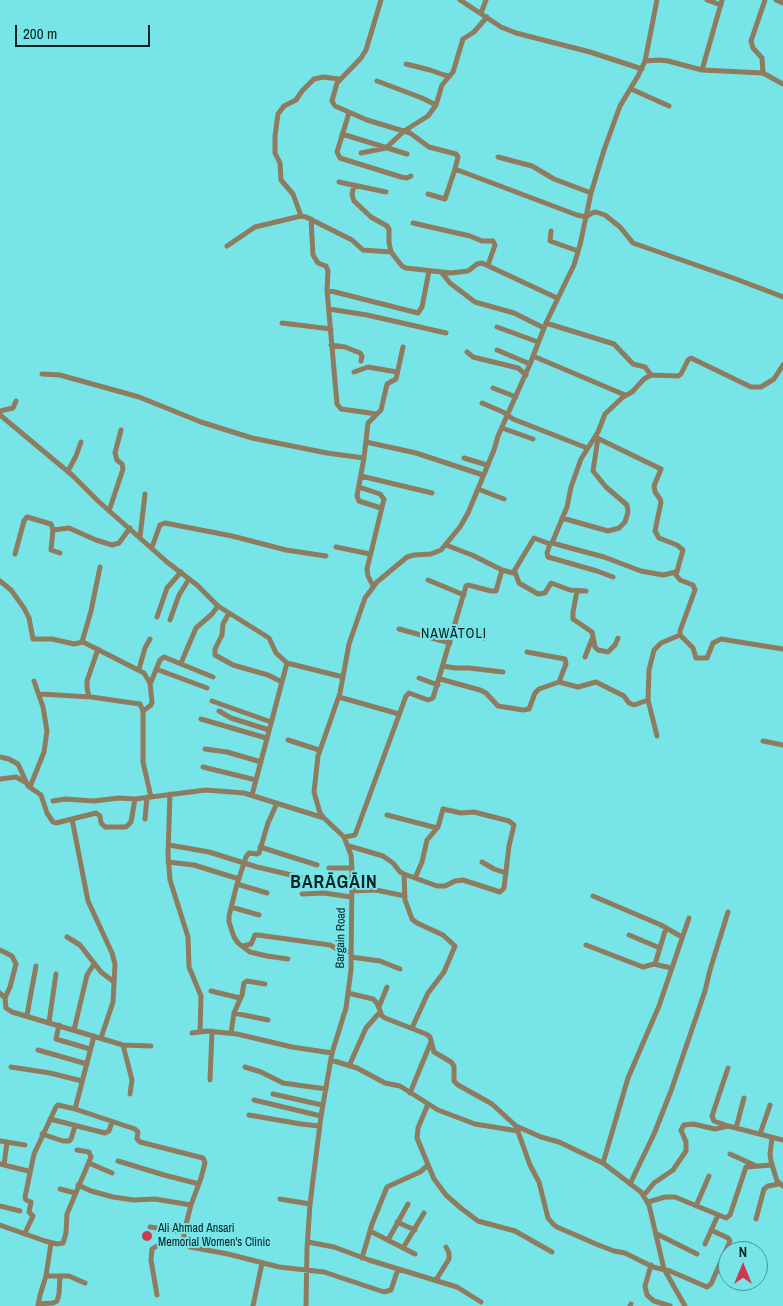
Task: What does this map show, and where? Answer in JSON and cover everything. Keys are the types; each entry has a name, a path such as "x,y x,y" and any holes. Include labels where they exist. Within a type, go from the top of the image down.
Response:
{"street":[{"path":"381,0 370,40 363,54 339,79 332,101 336,106 349,112 415,136 429,147 458,155 445,200 428,194"},
{"path":"460,0 501,27 516,33 642,68"},
{"path":"481,13 486,0"},
{"path":"324,818 320,813 314,792 320,750 338,697 354,628 366,598 373,586 407,558 414,555 437,553 464,521 526,375 538,342 557,298 569,276 578,252 591,192 618,112 645,61 657,0"},
{"path":"702,70 721,2 707,0"},
{"path":"763,73 762,58 753,48 751,41 765,0"},
{"path":"776,0 783,3"},
{"path":"361,153 386,148 404,131 428,116 436,105 442,85 450,76 463,39 474,32 486,17"},
{"path":"645,61 668,61 702,70 763,73 783,84"},
{"path":"406,64 450,76"},
{"path":"300,216 293,194 282,180 280,163 275,153 278,114 284,106 296,100 306,86 314,79 323,77 339,79"},
{"path":"377,81 436,105"},
{"path":"631,89 669,106"},
{"path":"349,112 337,152 340,158 374,167 401,177 407,178 411,176"},
{"path":"342,134 407,154"},
{"path":"498,157 532,166 554,179 591,192"},
{"path":"455,169 576,215 586,217"},
{"path":"339,182 386,192"},
{"path":"354,185 352,194 354,201 371,217 388,226 391,252 402,266 442,273 468,271 477,264 488,265 510,278 557,298"},
{"path":"586,217 592,212 605,215 620,227 634,243 736,279 783,298"},
{"path":"227,246 255,227 300,216 352,240 363,250 391,252"},
{"path":"310,219 312,255 318,263 328,268 327,290 338,407 377,414"},
{"path":"413,223 465,235 482,241 494,241 495,245 488,265"},
{"path":"551,231 550,241 578,252"},
{"path":"327,290 418,313 422,307 430,272"},
{"path":"442,273 450,283 475,302 514,313 545,326 614,344 633,364 645,367 651,375"},
{"path":"329,309 446,333"},
{"path":"282,323 331,329"},
{"path":"497,327 538,342"},
{"path":"331,345 345,347 360,353 362,356 361,361"},
{"path":"382,508 359,501 357,496 368,423 377,414 383,403 387,384 395,381 403,347"},
{"path":"497,350 530,364"},
{"path":"467,352 471,356 518,368 526,375"},
{"path":"533,356 626,396"},
{"path":"562,518 608,531 619,528 625,522 628,512 627,505 606,487 593,471 596,438 607,411 632,392 644,379 651,375 678,376 689,358 694,358 704,365 756,388 766,386 774,380 783,365"},
{"path":"354,372 368,367 397,372"},
{"path":"42,374 60,375 139,397 201,422 252,438 326,453 364,458"},
{"path":"493,388 516,397"},
{"path":"0,411 13,408 16,401"},
{"path":"482,403 508,416 587,448"},
{"path":"0,416 68,471 109,511 140,536 218,606 269,638 276,653 287,663 342,677"},
{"path":"502,428 533,439"},
{"path":"109,511 123,469 115,453 121,430"},
{"path":"596,438 587,448 576,472 567,507 547,553 548,557 597,570 613,577"},
{"path":"596,438 661,469 654,486 661,502 655,531 659,538 681,548 682,554 676,572 677,578 695,587 680,635 661,644 654,650 649,670 648,700 657,736"},
{"path":"68,471 81,442"},
{"path":"366,442 416,453 483,475"},
{"path":"464,458 487,465"},
{"path":"361,476 432,493"},
{"path":"359,487 383,496 382,508 370,554 368,576 373,586"},
{"path":"478,488 504,499"},
{"path":"140,536 145,494"},
{"path":"15,554 24,521 27,517 52,524 51,550 60,553"},
{"path":"152,547 160,525 165,523 286,550 326,556"},
{"path":"53,530 69,528 96,540 115,545 119,543 130,528"},
{"path":"446,544 472,554 511,574 515,572 534,538 604,557 641,571 664,575 676,572"},
{"path":"336,547 370,554"},
{"path":"82,642 100,567"},
{"path":"345,837 355,835 407,694 431,700 434,698 467,585 496,591 502,570"},
{"path":"157,617 167,588 181,572"},
{"path":"515,572 519,584 538,594 544,593 551,582 567,589 586,591"},
{"path":"170,620 179,595 189,579"},
{"path":"428,580 464,595"},
{"path":"0,581 11,590 24,608 29,618 33,639 76,644 82,642 139,669 148,677 152,702 149,708 143,711"},
{"path":"577,590 572,612 573,619 589,630 593,636 595,647 604,652 612,649 618,638"},
{"path":"181,663 196,628 218,606"},
{"path":"230,613 223,624 222,634 215,649 215,655 233,665 268,675 282,682"},
{"path":"455,627 484,638"},
{"path":"399,629 450,643"},
{"path":"680,635 693,648 698,659 707,658 713,642 721,639 783,649"},
{"path":"585,657 593,636"},
{"path":"139,669 145,648 150,639"},
{"path":"90,696 87,681 98,649"},
{"path":"528,652 565,658 566,664 559,682"},
{"path":"150,683 160,660 164,657 213,677"},
{"path":"252,795 287,663"},
{"path":"443,666 503,672"},
{"path":"156,669 207,688"},
{"path":"419,678 480,690 498,706 523,710 528,709 535,693 539,689 559,682 578,686 596,682 624,696 632,705 648,700"},
{"path":"29,785 46,743 46,719 40,694 34,682"},
{"path":"40,694 90,696 140,704 143,711 143,762 149,797 145,819"},
{"path":"338,697 399,714"},
{"path":"212,701 271,722"},
{"path":"219,711 231,718 269,730"},
{"path":"201,719 266,738"},
{"path":"288,740 320,750"},
{"path":"763,740 783,745"},
{"path":"205,749 227,752 261,762"},
{"path":"0,757 9,758 18,764 29,785"},
{"path":"202,767 256,780"},
{"path":"0,779 16,777 29,785 41,795 53,822 96,813 100,816 101,823 105,827 126,827 132,822 135,799"},
{"name":"Bargain Road","path":"53,801 65,799 88,801 110,798 135,799 206,790 228,791 252,795 324,818 345,837 349,846 352,868 351,954 348,993 344,1018 332,1053 320,1116 310,1204 306,1306"},
{"path":"170,794 168,862 170,880 188,937 189,967 201,996 200,1032"},
{"path":"277,803 257,854 249,853 244,863 229,916 234,937 250,952 288,959"},
{"path":"349,846 383,856 393,863 400,872 415,878 441,886 463,880 500,892 504,888 509,846 514,825 512,822 474,812 461,813 443,809 437,828 427,840 422,862 415,878"},
{"path":"387,815 437,828"},
{"path":"72,819 88,902 114,959 112,1002 101,1038"},
{"path":"169,845 197,849 300,877"},
{"path":"260,847 318,865"},
{"path":"168,862 194,866 266,892"},
{"path":"482,862 506,873"},
{"path":"329,868 352,868"},
{"path":"404,874 405,896 409,915 414,921 438,932 453,942 455,946 444,972 428,993 412,1028"},
{"path":"302,894 352,894 376,890 405,896"},
{"path":"593,896 682,937"},
{"path":"231,907 259,915"},
{"path":"630,1184 654,1134 671,1091 705,991 728,912"},
{"path":"602,1163 628,1078 659,1006 689,918"},
{"path":"656,964 666,928"},
{"path":"243,946 251,944 255,935 330,945 339,950 380,961 400,969"},
{"path":"629,935 660,948"},
{"path":"68,937 80,945 106,978 114,982"},
{"path":"586,945 643,967 656,964 671,968"},
{"path":"0,950 12,956 16,964 5,998 6,1008 9,1011 123,1045 151,1046"},
{"path":"74,1030 87,975 94,964"},
{"path":"27,1015 36,966"},
{"path":"49,1022 56,974"},
{"path":"231,1033 234,1014 245,981 265,984"},
{"path":"349,1066 366,1028 379,1010 387,987"},
{"path":"211,991 240,998"},
{"path":"0,993 5,998"},
{"path":"348,993 373,999 377,1002 379,1010 385,1018 426,1034 431,1041 434,1052 451,1062 454,1066 454,1081 458,1086 492,1104 517,1128 530,1165 539,1182 548,1218 553,1224 596,1244 625,1253 651,1266 677,1273 705,1286 710,1286 730,1241 728,1238 711,1230"},
{"path":"234,1014 268,1020"},
{"path":"59,1025 56,1039 90,1049"},
{"path":"210,1080 212,1031"},
{"path":"192,1033 212,1031 231,1033 298,1048 332,1053"},
{"path":"75,1109 94,1036"},
{"path":"410,1093 431,1041"},
{"path":"123,1045 132,1080 130,1094"},
{"path":"38,1050 87,1064"},
{"path":"331,1060 357,1068 385,1083 400,1086 438,1110 475,1124 517,1128 559,1142 602,1163 644,1195 648,1202 657,1234 664,1269 685,1306"},
{"path":"11,1067 50,1073 82,1081"},
{"path":"245,1067 261,1072 283,1083 326,1089"},
{"path":"728,1068 712,1116 714,1121 783,1140"},
{"path":"273,1094 322,1105"},
{"path":"736,1128 744,1098"},
{"path":"254,1100 320,1116"},
{"path":"428,1104 417,1133 417,1138 434,1179 446,1195 472,1217 488,1224 515,1231 552,1252"},
{"path":"25,1233 33,1216 29,1212 31,1202 24,1197 34,1154 57,1105 105,1118 137,1130 137,1138 140,1142 203,1158 205,1162 184,1232 186,1245"},
{"path":"760,1134 770,1105"},
{"path":"249,1116 319,1126"},
{"path":"50,1119 74,1126 108,1132 112,1122"},
{"path":"644,1195 654,1182 673,1170 686,1151 686,1142 681,1130 684,1125 693,1124 715,1129 728,1126"},
{"path":"42,1134 63,1141 69,1141 74,1126"},
{"path":"756,1219 764,1189 768,1186 781,1185 772,1165 770,1154 772,1138"},
{"path":"0,1141 25,1145"},
{"path":"7,1142 2,1164 30,1173"},
{"path":"0,1225 51,1243 61,1244 64,1241 67,1216 78,1185 89,1163 91,1153 77,1150"},
{"path":"730,1154 755,1166"},
{"path":"118,1161 199,1184"},
{"path":"89,1163 112,1173"},
{"path":"362,1258 387,1187 420,1172 428,1164"},
{"path":"648,1202 670,1197 726,1218 730,1215 744,1170 749,1166 772,1165"},
{"path":"696,1206 709,1176"},
{"path":"78,1185 113,1197 191,1205"},
{"path":"60,1189 75,1194"},
{"path":"280,1199 310,1204"},
{"path":"388,1240 408,1204"},
{"path":"0,1206 20,1212"},
{"path":"403,1248 424,1213"},
{"path":"705,1244 718,1215"},
{"path":"397,1222 415,1230"},
{"path":"150,1227 184,1232"},
{"path":"370,1231 415,1254"},
{"path":"657,1234 697,1254"},
{"path":"308,1242 334,1247 362,1258 436,1280 456,1287 481,1302"},
{"path":"51,1243 46,1276 38,1305 57,1301 60,1276"},
{"path":"157,1295 150,1257 152,1249 160,1244 186,1245 291,1270 324,1272 384,1292 391,1290 398,1269"},
{"path":"436,1280 449,1259 449,1252 446,1247"},
{"path":"253,1306 262,1263"},
{"path":"651,1266 645,1286 647,1295 654,1301 670,1306"},
{"path":"46,1276 72,1276 85,1283"}],"place":[{"name":"Ali Ahmad Ansari Memorial Women's Clinic","path":"147,1236"}],"district":[{"name":"NAWĀTOLI","path":"454,634"},
{"name":"BARĀGĀIN","path":"334,883"}]}
